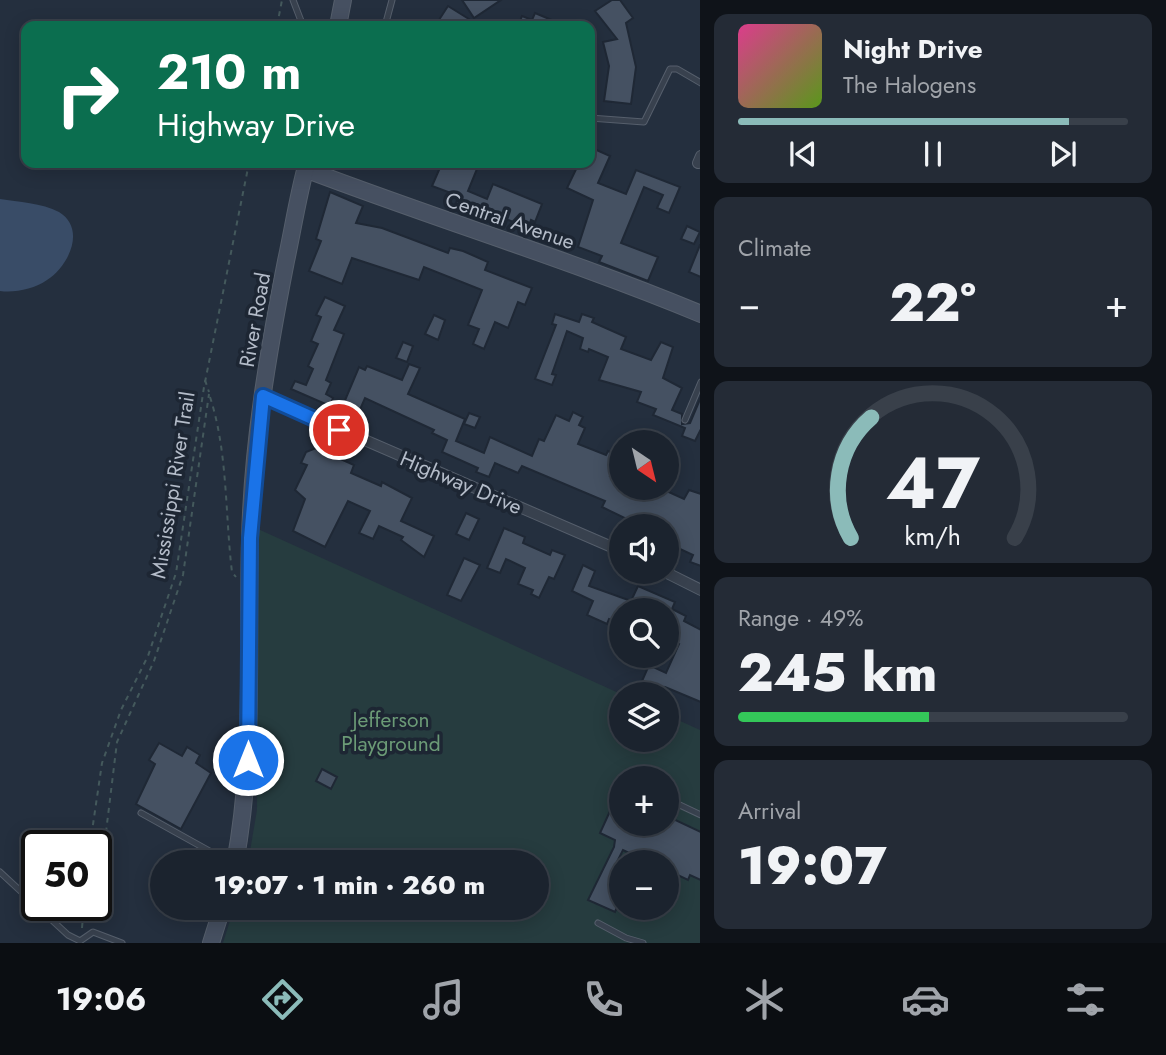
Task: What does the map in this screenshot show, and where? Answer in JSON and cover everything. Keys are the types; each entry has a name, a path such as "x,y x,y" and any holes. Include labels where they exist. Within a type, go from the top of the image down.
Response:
{"main road":[{"path":"343,0 343,21"},
{"name":"River Road","path":"236,850 244,812 248,760 249,593 255,456 271,340 306,168"},
{"name":"Central Avenue","path":"311,168 429,216 586,269 700,314"},
{"path":"211,943 218,920"}],"street":[{"name":"Highway Drive","path":"263,396 609,546"},
{"path":"679,579 700,590"}],"lane":[{"path":"293,0 301,21"},
{"path":"386,21 392,0"},
{"path":"595,118 644,122 670,69 677,69 700,82"},
{"path":"685,420 700,384"},
{"path":"679,805 700,815"},
{"path":"141,813 209,850"},
{"path":"0,872 68,935 80,941 93,932 122,943"},
{"path":"598,923 643,943"}],"path":[{"path":"278,21 282,0"},
{"name":"Mississippi River Trail","path":"92,830 102,763 121,710 148,656 176,573 205,379 248,168"},
{"path":"205,379 229,499 226,527 232,572 249,593"},
{"path":"93,932 117,742 154,661 183,575 209,394"},
{"path":"80,941 82,921"}],"green space":[{"name":"Jefferson Playground","path":"258,529 609,689 609,752 679,752 679,720 700,730 700,943 223,943 230,920 549,920 549,850 250,850 257,810"}],"water":[{"path":"0,199 52,209 67,219 72,228 71,248 62,266 36,286 18,291 0,291"}],"building":[{"path":"462,0 501,0 474,18"},
{"path":"612,0 620,0 633,18 626,23 636,67 631,104 604,101 609,66 603,42 617,39 595,11"},
{"path":"448,6 472,21 438,21"},
{"path":"535,13 554,21 520,21 522,16 532,20"},
{"path":"595,149 610,156 598,183 626,194 636,170 680,187 669,213 657,208 663,195 644,187 621,243 658,257 648,281 599,262 602,256 578,247 593,200 567,188 577,168 595,168"},
{"path":"440,168 474,168 477,169 468,191 487,199 493,184 542,204 535,222 531,220 528,228 476,207 473,215 454,207 459,196 432,186"},
{"path":"330,192 363,206 356,223 382,228 448,253 450,248 463,251 488,262 485,270 532,288 525,305 518,302 508,328 495,322 484,349 473,344 479,329 468,325 482,290 424,267 419,280 352,258 342,284 309,271 321,241 316,239"},
{"path":"687,226 700,232 694,244 681,239"},
{"path":"700,245 700,277 689,272"},
{"path":"325,297 345,306 334,330 344,334 326,380 331,383 326,394 333,398 330,406 291,389 295,381 306,385 313,369 308,366 318,344 311,341 321,317 316,315"},
{"path":"555,314 579,322 582,314 594,318 592,322 626,337 621,349 651,360 661,342 673,347 663,378 682,388 672,410 682,414 682,424 690,423 700,399 700,431 695,441 682,436 685,428 653,415 656,409 637,402 641,392 599,380 608,357 589,349 588,352 580,349 583,338 567,331 552,374 556,375 552,385 535,379 556,325 552,324"},
{"path":"434,315 445,320 438,340 425,334"},
{"path":"403,342 413,346 407,362 396,358"},
{"path":"409,364 420,368 408,394 465,419 456,441 484,453 490,437 532,456 539,439 544,441 556,415 569,421 573,412 583,417 579,425 585,428 578,444 606,455 609,451 609,500 679,500 679,497 684,499 689,490 700,494 700,566 690,562 693,555 679,548 679,514 616,514 602,507 605,501 522,466 518,473 495,463 489,477 476,472 478,468 442,452 447,440 432,433 434,430 365,398 359,412 343,405 359,367 365,370 367,366 402,380"},
{"path":"469,413 480,417 475,428 464,424"},
{"path":"316,448 354,465 351,473 381,486 382,482 412,498 401,521 434,536 424,557 401,540 403,537 379,526 373,539 359,533 370,511 348,501 325,547 293,531 305,499 295,490 307,465 301,463 306,452"},
{"path":"466,513 479,519 469,540 456,534"},
{"path":"504,528 525,537 523,543 550,555 552,550 565,555 554,579 549,577 539,598 531,594 533,590 518,584 525,568 506,559 500,573 487,568"},
{"path":"464,558 480,565 461,601 447,595"},
{"path":"583,565 595,571 589,586 623,598 609,598 607,624 587,615 593,601 572,591"},
{"path":"638,586 666,598 632,598"},
{"path":"679,612 686,616 684,621 700,629 700,702 679,693 679,682 642,681 648,668 666,673 668,668 679,668"},
{"path":"159,743 182,756 187,747 200,755 196,763 211,773 181,829 136,804 155,764 149,760"},
{"path":"322,769 337,777 331,789 316,781"},
{"path":"609,813 609,836 679,836 679,822 700,832 700,880 690,875 688,880 679,876 679,850 613,850 615,840 600,833"},
{"path":"609,857 609,909 588,900"}],"route":[{"path":"248,760 250,538 255,456 263,396 339,430"}]}
